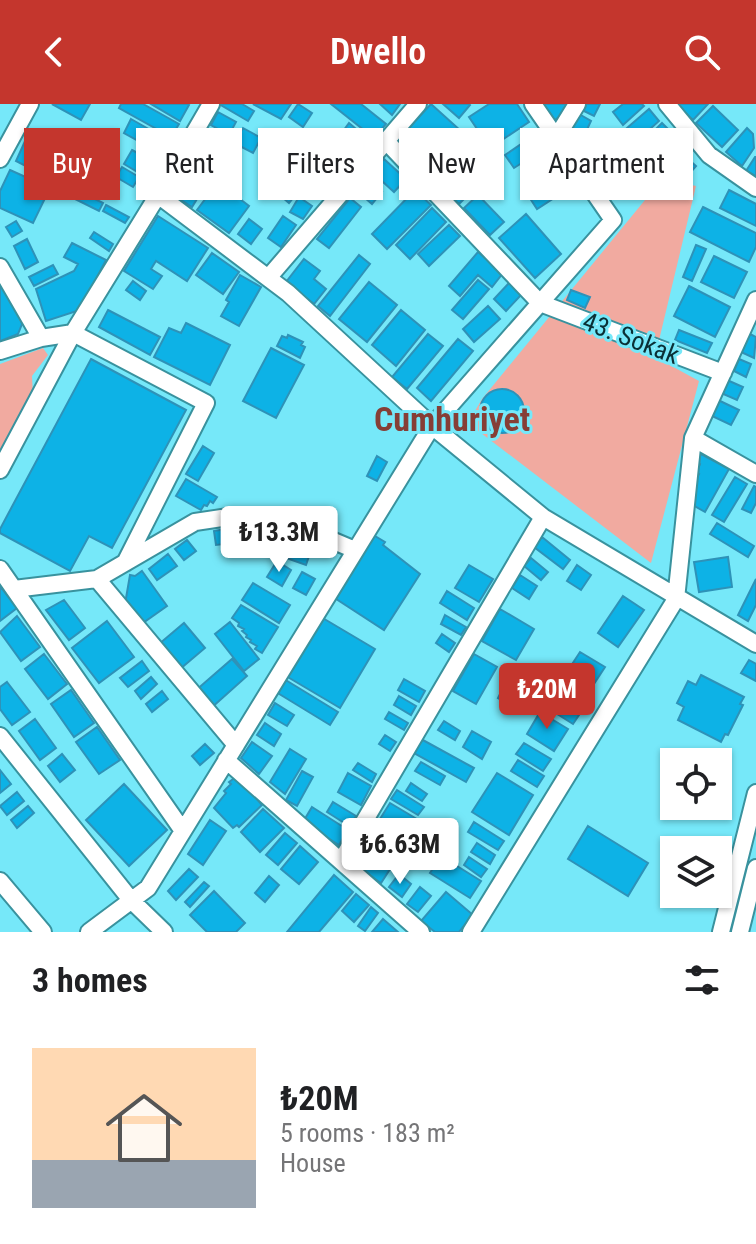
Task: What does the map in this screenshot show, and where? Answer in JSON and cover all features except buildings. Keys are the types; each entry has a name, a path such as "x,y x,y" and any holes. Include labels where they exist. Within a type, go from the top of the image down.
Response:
{"street":[{"path":"0,159 30,104"},
{"path":"197,128 211,104"},
{"path":"268,278 418,104"},
{"path":"533,104 549,128"},
{"path":"562,128 577,104"},
{"path":"667,104 709,155 756,188"},
{"path":"386,141 540,303"},
{"path":"0,470 73,333 155,200"},
{"path":"165,200 288,293 432,426 543,517 756,644"},
{"path":"89,932 148,888 432,426 613,220 599,200"},
{"path":"0,267 41,338"},
{"path":"471,932 676,599 693,438 752,320 756,300"},
{"name":"43. Sokak","path":"540,303 723,373"},
{"path":"0,351 41,338 73,333 206,403 125,563"},
{"path":"693,438 756,474"},
{"path":"14,589 97,579 195,522 235,516 284,520 355,550"},
{"path":"341,861 543,517"},
{"path":"0,569 183,831"},
{"path":"97,579 236,745"},
{"path":"0,736 131,900 164,932"},
{"path":"226,760 421,932"},
{"path":"721,932 756,793"},
{"path":"740,932 756,868"},
{"path":"0,881 43,932"}],"shaded area":[{"path":"645,200 693,200 655,357 699,381 651,563 468,423 482,399"},
{"path":"43,348 48,355 32,376 33,397 0,455 0,364"}],"district":[{"name":"Cumhuriyet","path":"452,419"}]}
